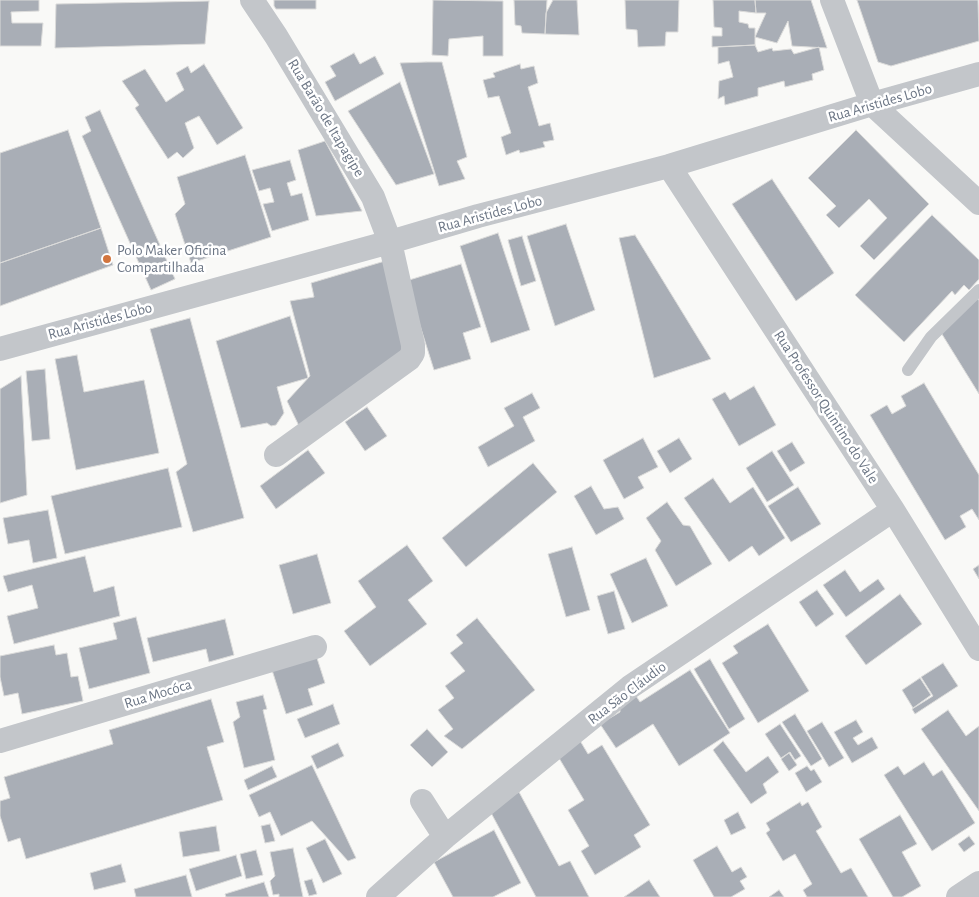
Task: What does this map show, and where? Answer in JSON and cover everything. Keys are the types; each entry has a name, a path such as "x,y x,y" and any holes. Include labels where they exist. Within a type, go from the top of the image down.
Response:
{"street":[{"name":"Rua Barão de Itapagipe","path":"252,0 276,36 373,197 390,242 413,345 413,353 409,359 276,455"},
{"path":"832,0 872,104 979,203"},
{"name":"Rua Aristides Lobo","path":"0,349 478,216 669,166 872,104 979,74"},
{"name":"Rua Professor Quintino do Vale","path":"669,166 893,510 979,649"},
{"name":"Rua São Cláudio","path":"378,897 445,837 630,687 893,510"},
{"name":"Rua Mocóca","path":"0,741 315,647"},
{"path":"422,801 445,837"},
{"path":"958,897 979,884"}],"lane":[{"path":"908,370 931,337 979,290"}],"building":[{"path":"0,0 39,0 39,11 11,12 12,23 43,23 41,46 0,46"},
{"path":"274,0 316,0 316,9 276,9"},
{"path":"433,0 503,1 503,56 483,56 483,36 449,39 448,56 432,55"},
{"path":"514,0 547,0 545,34 522,33 521,26 515,25"},
{"path":"553,0 577,0 579,35 545,34 546,13"},
{"path":"625,0 679,0 678,32 666,32 665,46 638,47 637,30 626,29"},
{"path":"713,0 755,0 756,13 739,11 739,22 748,24 749,28 755,28 755,45 712,47 712,36 722,36 722,28 714,27"},
{"path":"755,0 811,0 827,48 792,46 788,21 777,43 755,37 766,13 756,13"},
{"path":"857,0 978,0 979,41 891,66 878,62"},
{"path":"209,1 205,44 55,48 56,4"},
{"path":"755,45 758,52 772,48 773,51 791,49 794,54 819,47 824,70 812,74 813,80 785,87 784,81 758,88 758,96 725,105 724,96 718,99 719,81 733,77 729,61 718,64 718,47"},
{"path":"354,53 360,64 375,56 384,74 335,101 325,82 336,76 330,66"},
{"path":"442,62 467,157 457,161 465,179 439,186 400,63"},
{"path":"204,64 243,128 217,145 199,116 185,123 194,148 183,158 177,152 168,159 135,108 139,105 122,81 145,69 166,102 184,90 176,73 188,66 191,73"},
{"path":"520,64 521,69 534,66 538,83 528,87 539,126 550,123 554,140 543,142 545,147 520,153 519,150 506,155 501,137 511,133 499,96 488,98 483,80 495,77 493,73"},
{"path":"400,82 434,174 396,185 348,111"},
{"path":"100,110 175,279 151,290 82,136 91,131 85,117"},
{"path":"68,130 101,228 0,263 0,153"},
{"path":"856,130 929,204 874,260 860,246 887,218 869,199 839,228 826,215 836,206 808,178"},
{"path":"325,141 362,211 316,216 298,150"},
{"path":"245,155 271,237 191,263 175,214 185,204 177,177"},
{"path":"290,160 296,180 287,183 291,196 302,193 309,220 272,231 263,204 274,202 270,188 259,191 252,170"},
{"path":"772,179 834,273 796,301 732,204"},
{"path":"932,215 979,260 979,279 969,290 964,285 955,295 952,291 904,342 855,295"},
{"path":"566,224 595,310 555,326 527,236"},
{"path":"101,228 113,265 0,306 0,263"},
{"path":"498,233 530,330 491,343 460,246"},
{"path":"635,235 711,359 654,378 619,238"},
{"path":"522,236 536,281 521,286 508,240"},
{"path":"385,261 408,357 299,426 287,401 310,376 290,301 314,297 311,283"},
{"path":"461,264 481,327 463,333 471,359 434,370 406,281"},
{"path":"974,297 979,300 979,394 940,331"},
{"path":"290,316 308,378 277,387 284,413 276,425 271,426 267,423 241,428 216,341"},
{"path":"190,318 244,518 193,532 176,472 187,464 150,329"},
{"path":"77,355 84,392 144,380 159,453 76,470 55,359"},
{"path":"45,369 50,439 32,441 26,371"},
{"path":"21,376 27,495 0,503 0,389"},
{"path":"924,383 979,475 979,520 972,509 960,516 966,527 945,540 870,415 887,405 892,414 906,406 901,396"},
{"path":"754,386 776,425 739,446 712,399 725,392 730,400"},
{"path":"532,393 540,408 523,417 535,441 488,467 478,447 514,426 504,408"},
{"path":"367,407 387,436 365,451 345,422"},
{"path":"643,438 658,467 638,477 644,488 624,499 603,460"},
{"path":"679,438 692,459 670,473 657,451"},
{"path":"792,442 805,463 790,472 777,451"},
{"path":"308,450 325,473 276,509 260,486"},
{"path":"772,451 794,485 767,502 746,468"},
{"path":"533,463 557,492 466,567 442,538"},
{"path":"168,468 182,527 65,554 51,496"},
{"path":"713,478 730,503 753,487 785,538 759,556 752,546 729,562 684,498"},
{"path":"591,486 604,509 618,507 624,519 596,535 574,496"},
{"path":"798,487 821,524 791,542 768,506"},
{"path":"667,502 683,525 690,526 712,564 676,586 655,550 661,541 646,518"},
{"path":"48,510 57,558 33,563 29,540 8,544 3,518"},
{"path":"407,545 433,581 408,600 427,624 370,666 344,631 376,607 358,581"},
{"path":"572,547 590,610 566,617 548,554"},
{"path":"317,554 331,603 293,614 279,565"},
{"path":"85,556 94,592 114,586 120,616 14,644 7,616 38,608 32,585 8,592 3,576"},
{"path":"646,558 668,606 632,623 610,574"},
{"path":"979,565 979,579 973,569"},
{"path":"845,570 860,592 878,579 885,589 846,617 823,585"},
{"path":"817,590 834,614 816,627 799,602"},
{"path":"614,591 625,629 608,634 597,596"},
{"path":"900,594 922,624 866,665 845,636"},
{"path":"136,617 150,673 89,689 79,648 117,639 113,623"},
{"path":"477,618 535,690 462,749 444,736 453,729 438,710 454,698 445,686 465,671 450,653 463,643 456,635"},
{"path":"225,619 234,655 209,662 206,649 153,662 147,638"},
{"path":"768,624 809,691 758,723 722,663 738,653 733,646"},
{"path":"54,645 56,655 67,653 71,677 78,676 83,701 22,714 18,693 4,696 0,677 0,656"},
{"path":"316,655 325,683 308,689 313,705 286,714 272,670"},
{"path":"710,659 745,719 729,729 694,669"},
{"path":"943,663 958,686 915,714 912,709 933,696 921,677"},
{"path":"690,670 730,733 679,766 653,724 616,748 600,724 620,712 620,706 636,696 640,702"},
{"path":"920,678 931,695 913,708 902,690"},
{"path":"263,695 267,709 263,710 275,760 244,768 233,722 240,717 236,702"},
{"path":"211,699 224,742 207,747 223,800 26,859 20,838 8,842 0,816 0,801 10,798 4,777 113,744 109,730"},
{"path":"333,704 340,724 305,738 297,719"},
{"path":"948,710 966,736 979,726 979,811 921,729"},
{"path":"795,714 822,759 811,766 782,722"},
{"path":"856,720 863,732 853,738 858,745 872,737 878,748 852,763 834,732"},
{"path":"822,722 844,758 829,767 807,731"},
{"path":"780,724 801,756 795,760 790,752 781,758 765,734"},
{"path":"427,729 448,752 432,767 410,745"},
{"path":"579,739 588,754 602,745 650,825 634,835 641,847 595,875 581,851 589,846 568,810 584,800 556,753"},
{"path":"723,741 746,772 768,756 779,772 763,784 767,793 751,804 713,750"},
{"path":"338,743 344,756 317,769 311,756"},
{"path":"789,753 797,765 789,771 781,759"},
{"path":"924,762 933,776 942,770 975,823 932,851 884,775 898,766 904,775"},
{"path":"312,765 356,858 348,861 312,821 281,836 270,812 259,817 249,795"},
{"path":"272,766 277,777 248,790 244,780"},
{"path":"807,766 811,771 814,769 822,782 806,792 795,773"},
{"path":"519,792 559,866 570,861 589,897 536,897 489,809"},
{"path":"800,802 802,806 808,802 822,827 816,831 841,873 851,868 868,897 807,897 803,890 812,884 795,854 783,861 766,833 770,830 766,823"},
{"path":"738,812 746,828 731,835 724,820"},
{"path":"900,815 917,844 902,852 921,886 902,897 893,897 859,839"},
{"path":"270,824 275,841 265,843 261,826"},
{"path":"216,826 220,851 183,857 179,832"},
{"path":"494,830 521,883 493,897 453,897 434,862"},
{"path":"969,836 975,844 964,852 958,844"},
{"path":"325,839 342,874 323,883 306,848"},
{"path":"717,846 732,872 741,867 747,877 740,881 745,889 731,897 714,897 693,860"},
{"path":"293,848 303,897 279,897 279,894 273,895 270,881 275,876 270,852"},
{"path":"256,850 263,875 246,879 240,854"},
{"path":"236,855 242,876 196,891 189,869"},
{"path":"121,864 126,882 94,890 90,873"},
{"path":"186,875 192,897 136,897 134,889"},
{"path":"312,879 317,894 309,896 304,881"},
{"path":"649,880 660,897 624,897"},
{"path":"264,882 269,897 226,897 225,894"},
{"path":"779,890 784,897 769,897"}],"place":[{"name":"Polo Maker Oficina Compartilhada","path":"107,259"}]}
